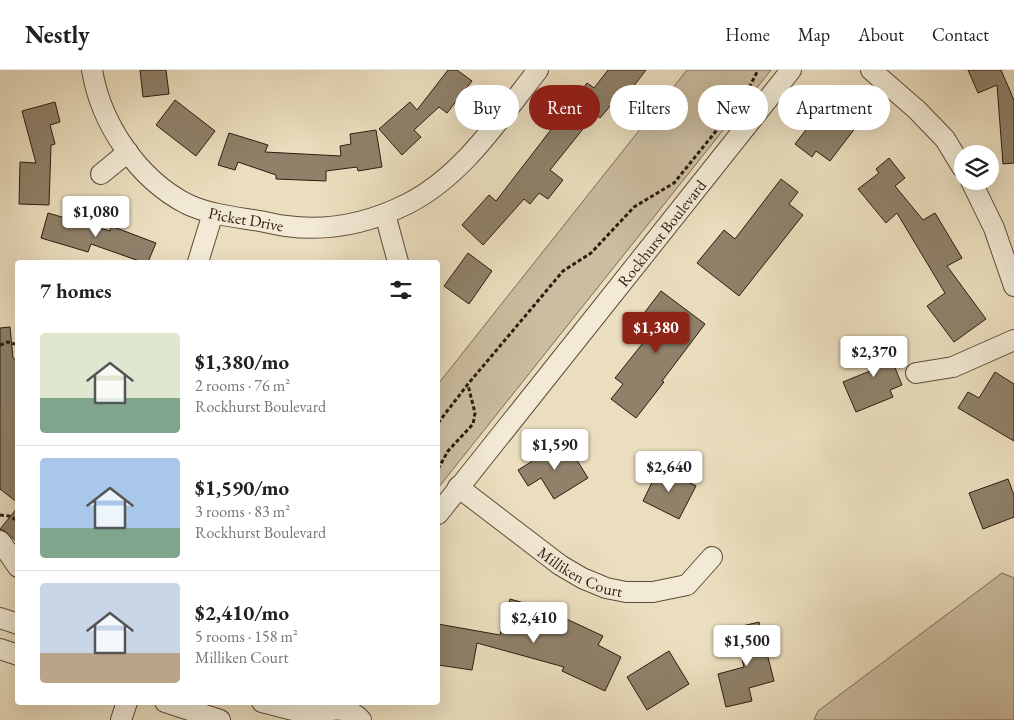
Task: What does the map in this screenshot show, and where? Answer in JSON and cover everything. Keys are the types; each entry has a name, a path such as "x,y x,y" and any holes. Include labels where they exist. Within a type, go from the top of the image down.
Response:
{"street":[{"name":"Picket Drive","path":"92,70 95,87 115,133 143,171 165,190 187,204 213,213 285,226 310,228 334,227 361,222 408,204 433,188 488,133 538,70"},
{"name":"Rockhurst Boulevard","path":"440,511 791,70"},
{"path":"871,70 917,110 945,139 954,154"},
{"path":"101,174 128,152"},
{"path":"975,190 994,228 1014,286"},
{"path":"199,260 213,213"},
{"path":"385,214 397,260"},
{"path":"916,373 953,367 1014,340"},
{"name":"Milliken Court","path":"458,487 560,565 582,578 606,588 626,592 653,592 687,585 712,557"},
{"path":"0,542 15,563"},
{"path":"0,618 15,623"},
{"path":"0,649 15,654"},
{"path":"121,720 126,705"},
{"path":"174,705 220,720"},
{"path":"278,705 321,713 336,709 347,711 358,716 361,720"},
{"path":"361,720 362,705"}],"path":[{"path":"440,420 468,384 563,271 591,253 634,207 674,183 746,94 758,70"},
{"path":"0,346 8,342 15,344"},
{"path":"440,465 448,451 473,424 476,413 468,384"},
{"path":"0,515 9,516 15,519"}],"shaded area":[{"path":"687,70 771,70 759,85 698,85 698,130 723,130 440,485 440,381 639,130 688,130 688,85 675,85"},
{"path":"1002,573 1014,578 1014,720 814,720 818,711"}],"building":[{"path":"140,70 166,70 169,94 143,97"},
{"path":"448,70 457,70 472,81 469,85 455,85 455,103 447,113 439,107 414,130 421,137 402,155 379,129 410,102 417,110"},
{"path":"608,70 646,70 634,85 610,85 610,106 600,118 600,85 596,85"},
{"path":"968,70 1001,70 1014,100 1014,163 1003,164 997,85 978,93"},
{"path":"175,100 215,131 196,156 156,125"},
{"path":"55,102 60,122 50,125 55,144 51,145 49,205 19,204 20,162 36,163 22,111"},
{"path":"376,130 382,167 358,171 357,167 326,171 326,181 276,179 276,175 238,162 235,170 218,165 229,133 268,145 265,152 341,156 340,146 351,144 350,134"},
{"path":"551,130 582,130 550,170 563,180 548,199 539,193 530,204 524,199 483,245 462,225 489,195 496,201"},
{"path":"806,130 854,130 830,161 816,151 812,157 795,144"},
{"path":"889,158 905,178 895,186 923,220 935,213 962,258 947,266 986,319 954,342 927,306 945,293 897,213 886,223 858,189 879,173 876,169"},
{"path":"781,179 798,192 789,204 803,215 739,296 697,263 724,230 735,239"},
{"path":"48,213 110,231 111,226 156,243 149,260 136,260 91,244 88,252 41,238"},
{"path":"468,253 492,271 469,304 444,286"},
{"path":"661,291 705,324 636,418 611,399 623,384 615,378 643,343 641,341 657,320 645,312"},
{"path":"10,327 13,358 15,359 15,501 0,489 0,328"},
{"path":"883,338 902,385 890,390 893,397 856,412 843,382 870,371 860,348"},
{"path":"995,372 1014,384 1014,441 958,408 968,392 979,398"},
{"path":"565,441 588,478 554,499 541,478 528,486 518,470"},
{"path":"659,468 696,486 679,519 643,501"},
{"path":"1008,479 1014,495 1014,517 983,529 969,493"},
{"path":"15,511 15,540 0,529"},
{"path":"510,599 559,613 558,615 603,636 598,645 621,657 605,691 562,671 564,667 477,643 472,670 440,665 440,624 500,635"},
{"path":"759,622 774,681 749,688 752,701 726,707 718,674 744,667 734,628"},
{"path":"669,651 689,684 647,710 627,677"}]}
